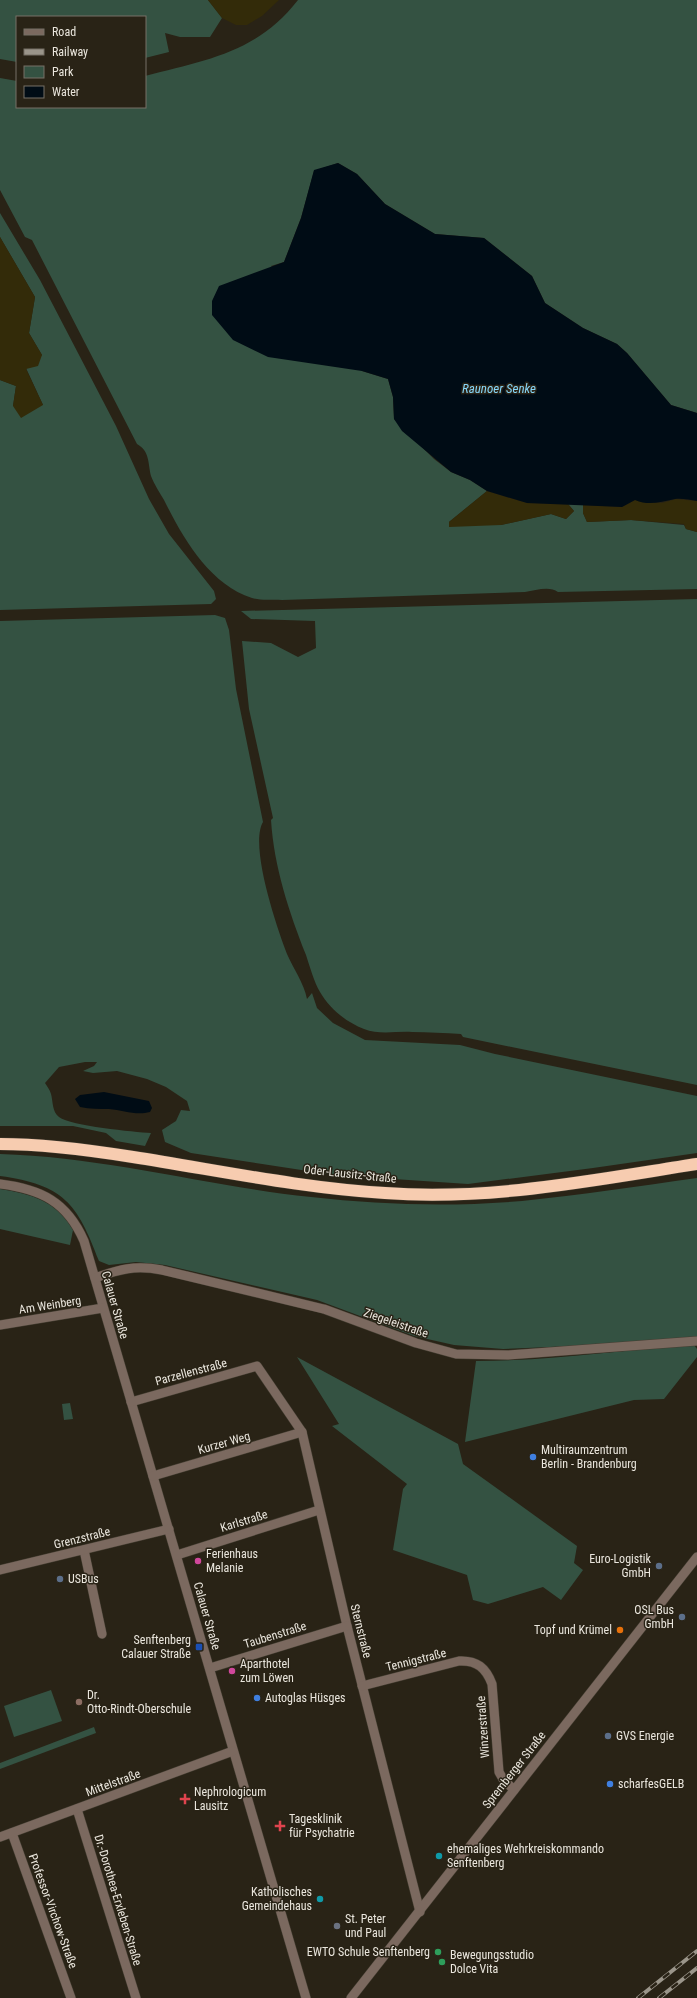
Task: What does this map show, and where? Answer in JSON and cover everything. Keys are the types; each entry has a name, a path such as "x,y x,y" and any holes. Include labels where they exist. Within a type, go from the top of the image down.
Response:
{"highway":[{"name":"Oder-Lausitz-Straße","path":"0,1144 83,1150 314,1185 385,1194 466,1194 521,1190 697,1164"}],"street":[{"name":"Calauer Straße","path":"0,1184 21,1188 52,1199 71,1217 84,1241 306,1998"},
{"name":"Ziegeleistraße","path":"95,1278 118,1269 136,1267 162,1270 324,1309 409,1341 456,1354 508,1355 697,1341"},
{"name":"Am Weinberg","path":"0,1325 103,1308"},
{"name":"Parzellenstraße","path":"131,1402 257,1366"},
{"name":"Sternstraße","path":"257,1366 302,1432 347,1626 420,1912"},
{"name":"Kurzer Weg","path":"153,1476 302,1432"},
{"name":"Karlstraße","path":"177,1555 319,1510"},
{"name":"Grenzstraße","path":"0,1570 169,1529"},
{"path":"84,1550 102,1634"},
{"name":"Spremberger Straße","path":"351,1998 420,1912 697,1557"},
{"name":"Taubenstraße","path":"210,1668 347,1626"},
{"name":"Tennigstraße","path":"362,1686 460,1661 475,1663"},
{"name":"Winzerstraße","path":"475,1663 482,1666 488,1673 492,1684 499,1772 503,1780 514,1790"},
{"name":"Mittelstraße","path":"0,1837 234,1751"},
{"name":"Dr.-Dorothea-Erxleben-Straße","path":"77,1809 136,1998"},
{"name":"Professor-Virchow-Straße","path":"12,1833 71,1998"}],"green space":[{"path":"0,0 208,0 222,18 210,37 180,37 165,33 169,52 146,58 146,16 16,16 16,62 0,59"},
{"path":"298,0 697,0 697,413 671,405 627,353 617,344 583,328 545,303 532,276 484,238 435,234 385,204 357,174 338,163 314,171 301,218 284,262 271,266 362,371 388,379 393,397 394,419 434,459 451,472 470,480 487,491 449,522 501,525 551,514 566,519 574,511 568,504 583,505 583,513 587,522 631,520 684,525 686,529 697,532 697,589 558,592 547,589 525,592 282,600 259,599 252,598 237,591 223,582 210,571 199,558 180,529 152,479 149,462 144,450 137,444 32,240 25,237 0,190 0,78 16,81 16,108 146,108 146,76 189,65 229,52 248,43 265,32 282,18"},
{"path":"0,213 40,280 116,426 149,499 169,534 214,591 216,599 211,604 0,610 0,380 16,386 13,406 43,405 26,368 42,355 29,333 35,297 0,237"},
{"path":"697,599 697,1085 463,1037 461,1034 370,1031 351,1023 339,1014 324,998 316,984 283,889 275,855 271,820 273,818 249,709 242,641 271,643 298,657 316,648 315,621 251,619 241,611"},
{"path":"215,615 225,618 229,630 236,689 263,822 260,833 259,849 266,887 271,907 287,954 303,987 307,999 312,993 317,1008 333,1023 365,1040 460,1045 495,1054 697,1096 697,1153 468,1184 334,1175 191,1153 165,1142 162,1130 176,1121 181,1110 190,1111 187,1101 166,1087 147,1079 117,1071 93,1073 83,1071 94,1066 97,1062 85,1062 59,1067 45,1083 51,1093 55,1112 59,1117 76,1123 103,1128 151,1133 145,1146 116,1141 106,1133 73,1126 0,1126 0,621"},
{"path":"0,1154 78,1160 233,1186 311,1197 364,1202 416,1204 469,1204 522,1201 697,1178 697,1341 503,1349 454,1345 414,1336 317,1300 165,1265 136,1262 109,1265 99,1261 83,1225 75,1211 65,1200 54,1192 39,1185 0,1176"},
{"path":"0,1189 23,1193 42,1200 59,1212 73,1230 70,1245 0,1229"},
{"path":"694,1345 697,1349 697,1357 664,1399 634,1400 465,1442 476,1361 531,1359"},
{"path":"297,1357 458,1444 463,1464 577,1546 574,1563 583,1570 561,1600 543,1587 488,1604 473,1600 467,1575 393,1550 403,1489 407,1484 332,1426 339,1424"},
{"path":"70,1403 73,1419 64,1420 62,1404"},
{"path":"51,1690 62,1721 14,1737 4,1706"},
{"path":"94,1727 96,1733 0,1769 0,1763"}],"sand":[{"path":"208,0 279,0 262,16 247,25 236,25 222,18"},
{"path":"0,237 35,297 29,333 42,355 38,366 26,369 43,405 21,418 13,406 16,386 0,380"},
{"path":"487,491 527,503 568,504 574,511 566,519 551,514 501,525 449,527 449,522"},
{"path":"676,499 697,501 697,532 686,529 684,524 631,520 587,522 583,513 583,505 622,507 635,500 662,503"}],"water":[{"name":"Raunoer Senke","path":"338,163 357,174 385,204 435,234 484,238 532,276 545,303 583,328 617,344 627,353 671,405 697,413 697,501 678,499 645,503 635,500 622,507 527,503 487,491 470,480 451,472 402,431 394,419 393,397 388,379 362,371 268,357 233,340 212,315 212,301 219,286 284,262 301,218 314,170"},
{"path":"104,1092 149,1101 152,1108 150,1112 140,1113 87,1108 80,1107 75,1099 80,1095"}],"railway":[{"path":"638,1998 697,1951"},
{"path":"659,1998 697,1968"}],"place":[{"name":"Multiraumzentrum Berlin - Brandenburg","path":"533,1457"},
{"name":"Ferienhaus Melanie","path":"198,1561"},
{"name":"Euro-Logistik GmbH","path":"659,1566"},
{"name":"USBus","path":"60,1579"},
{"name":"OSL Bus GmbH","path":"682,1617"},
{"name":"Topf und Krümel","path":"620,1630"},
{"name":"Senftenberg Calauer Straße","path":"199,1647"},
{"name":"Aparthotel zum Löwen","path":"232,1671"},
{"name":"Autoglas Hüsges","path":"257,1698"},
{"name":"Dr. Otto-Rindt-Oberschule","path":"79,1702"},
{"name":"GVS Energie","path":"608,1736"},
{"name":"scharfesGELB","path":"610,1784"},
{"name":"Nephrologicum Lausitz","path":"185,1799"},
{"name":"Tagesklinik für Psychatrie","path":"280,1826"},
{"name":"ehemaliges Wehrkreiskommando Senftenberg","path":"439,1856"},
{"name":"Katholisches Gemeindehaus","path":"320,1899"},
{"name":"St. Peter und Paul","path":"337,1926"},
{"name":"EWTO Schule Senftenberg","path":"438,1952"},
{"name":"Bewegungsstudio Dolce Vita","path":"442,1962"}]}
